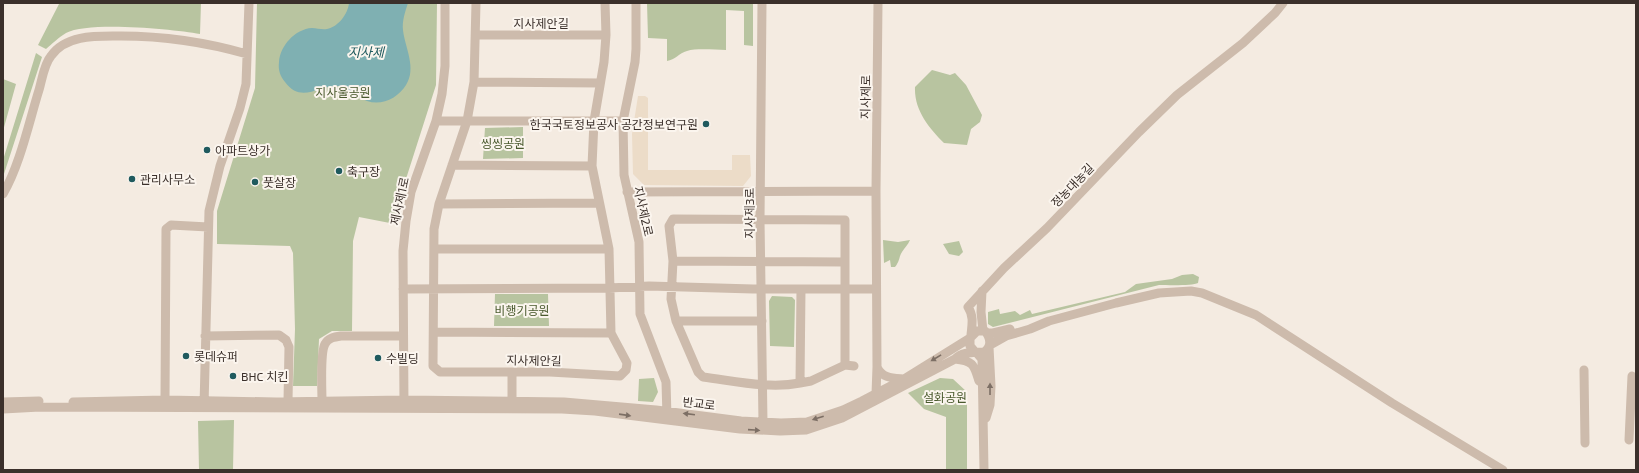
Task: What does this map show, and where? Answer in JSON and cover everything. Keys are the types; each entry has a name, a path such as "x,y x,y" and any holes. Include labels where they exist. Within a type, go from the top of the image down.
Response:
{"street":[{"path":"204,403 208,227 212,195 246,84 249,3"},
{"name":"제사제1로","path":"404,404 403,251 406,221 411,192 436,121 444,78 445,3"},
{"name":"지사제안길","path":"476,3 474,82 467,121 439,204 434,229 433,366 440,372 550,372 620,376 626,370 626,364 611,333 609,249 592,166 594,121 604,62 606,35 605,3"},
{"name":"지사제2로","path":"636,3 635,62 623,121 624,175 639,242 640,314 666,382 667,416"},
{"name":"지사제3로","path":"762,3 760,220 762,262 762,422"},
{"name":"지사제로","path":"876,394 878,3"},
{"name":"정농대농길","path":"970,305 982,291 1047,228 1139,132 1178,95 1243,43 1275,13 1283,3"},
{"name":"지사제안길","path":"476,35 606,35"},
{"path":"3,194 21,152 50,56 67,43 90,36 168,37 216,45 247,54"},
{"path":"474,82 600,83"},
{"path":"436,121 623,121"},
{"path":"452,165 592,166"},
{"path":"627,192 876,191"},
{"path":"439,204 599,203"},
{"path":"673,219 760,220 845,220 844,289 849,366 811,381 786,385 762,384 704,377 698,372 676,321 671,299 673,261 669,226 673,219"},
{"path":"165,400 166,229 171,225 208,227"},
{"path":"434,249 609,249"},
{"path":"673,261 844,262"},
{"path":"403,289 639,288 645,286 672,288 876,289"},
{"path":"800,383 801,289"},
{"path":"982,291 981,312 985,332 990,338 990,404 984,428"},
{"path":"971,337 977,331 993,333 1159,293 1191,291 1202,293 1256,315 1392,403 1503,470"},
{"path":"970,305 981,312"},
{"path":"970,305 972,317 970,346 982,360 984,470"},
{"path":"976,352 984,352 989,346 1002,337 1030,329 1049,320"},
{"path":"676,321 762,321"},
{"path":"434,332 611,333"},
{"path":"205,336 279,335 286,340 289,347 288,401"},
{"path":"322,401 323,348 328,340 333,337 341,336 403,336"},
{"name":"반교로","path":"404,404 562,408 762,422 807,422 843,410 876,394 904,379 971,337"},
{"name":"반교로","path":"404,404 512,401 596,404 740,429 780,431 806,430 842,418 955,360 960,355 976,352"},
{"path":"955,360 971,364 975,367 982,386"},
{"path":"877,368 883,376 904,379"},
{"path":"1584,370 1585,443"},
{"path":"512,372 512,401"},
{"path":"1629,440 1632,376"},
{"path":"3,402 165,400 204,403 404,404"},
{"path":"3,409 288,401 404,404"}],"green space":[{"path":"201,3 200,34 152,28 92,27 77,29 66,33 46,49 38,45 59,4"},
{"name":"지사울공원","path":"257,3 437,3 436,85 405,182 395,224 359,217 353,241 352,331 332,331 319,339 317,386 293,386 295,329 293,253 290,246 217,244 217,211 255,88"},
{"path":"647,3 753,3 753,46 744,45 744,11 726,10 726,50 691,50 667,61 667,39 648,38"},
{"path":"36,53 42,57 3,177 3,160"},
{"path":"932,70 950,75 955,73 966,85 982,115 980,122 971,129 967,145 944,143 928,125 920,111 915,95 915,87"},
{"path":"3,79 16,84 3,131"},
{"name":"씽씽공원","path":"523,127 523,158 483,159 485,128"},
{"path":"883,240 898,242 910,240 895,267 891,267 890,260 884,263"},
{"path":"959,241 963,252 959,256 949,254 943,244"},
{"path":"1193,274 1199,277 1198,283 1186,285 1159,285 993,327 988,324 988,312 999,309 1000,314 1015,311 1020,315 1030,310 1032,314 1125,292 1136,284 1172,279 1182,275"},
{"name":"비행기공원","path":"495,294 548,294 549,326 494,326"},
{"path":"772,296 792,297 795,300 794,347 770,346 769,301"},
{"path":"654,378 658,392 653,402 638,401 639,379"},
{"name":"설화공원","path":"940,378 953,379 967,392 967,470 946,470 946,417 924,409 908,393"},
{"path":"234,420 233,470 199,470 198,421"}],"shaded area":[{"path":"638,96 645,96 648,98 648,170 732,170 732,155 750,155 751,176 743,186 644,185 633,174 632,134"}],"water":[{"name":"지사제","path":"349,3 408,3 404,16 403,27 410,65 409,78 403,90 399,94 384,102 367,101 346,88 338,86 331,86 304,93 297,92 285,82 281,75 279,62 285,44 300,31 312,28 325,29 335,26 344,16"}],"place":[{"name":"한국국토정보공사 공간정보연구원","path":"706,124"},
{"name":"아파트상가","path":"207,150"},
{"name":"축구장","path":"339,171"},
{"name":"관리사무소","path":"132,179"},
{"name":"풋살장","path":"255,182"},
{"name":"롯데슈퍼","path":"186,356"},
{"name":"수빌딩","path":"378,358"},
{"name":"BHC 치킨","path":"233,376"}]}
